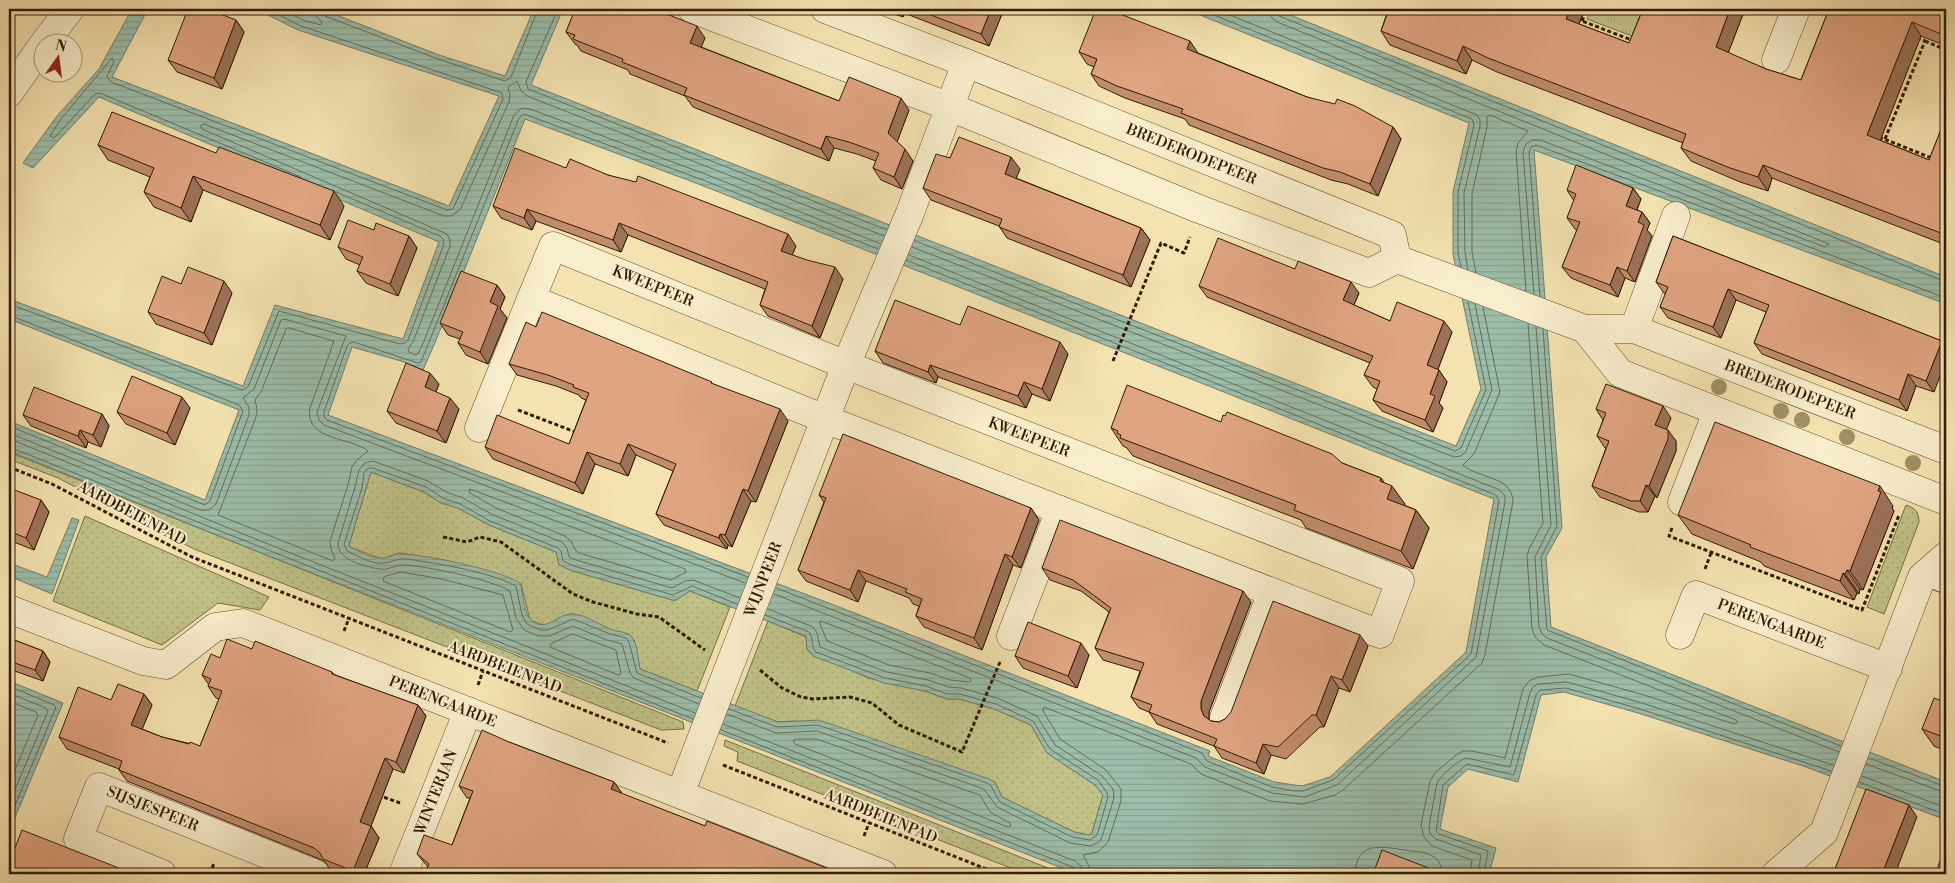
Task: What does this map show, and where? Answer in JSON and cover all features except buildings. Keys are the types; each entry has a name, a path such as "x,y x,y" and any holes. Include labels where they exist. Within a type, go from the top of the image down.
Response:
{"street":[{"path":"53,32 70,9"},
{"path":"692,9 950,108 1199,209 1369,273 1398,259"},
{"name":"BREDERODEPEER","path":"825,9 966,63 1392,235 1398,259 1575,325 1634,329 1946,450"},
{"path":"1776,60 1796,9"},
{"path":"9,92 32,60"},
{"path":"846,365 910,212 966,63"},
{"path":"1634,329 1676,216"},
{"name":"KWEEPEER","path":"479,428 553,246 846,365 1400,580 1380,634 825,419 532,299"},
{"path":"1575,325 1620,373 1946,501"},
{"name":"WIJNPEER","path":"680,794 846,365"},
{"path":"1682,502 1716,412"},
{"path":"1011,636 1060,510"},
{"path":"1776,874 1824,832 1888,668 1946,556"},
{"path":"1224,718 1272,592"},
{"name":"PERENGAARDE","path":"1680,636 1696,595 1888,668"},
{"name":"PERENGAARDE","path":"9,609 143,661 166,664 215,627 243,623 883,874"},
{"name":"WINTERJAN","path":"403,874 468,711"},
{"name":"SIJSJESPEER","path":"162,874 78,839 100,787 316,874"}],"path":[{"path":"1582,21 1587,9"},
{"path":"1574,18 1638,43"},
{"path":"1916,38 1946,50"},
{"path":"1885,139 1925,41"},
{"path":"1876,136 1941,161"},
{"path":"1114,361 1161,243 1184,253 1199,209"},
{"path":"491,400 580,434"},
{"name":"AARDBEIENPAD","path":"9,467 52,484 192,557 698,745 999,874"},
{"path":"1682,502 1669,536 1862,610 1910,487"},
{"path":"981,711 997,669"},
{"path":"377,794 427,814"}],"green space":[{"path":"1591,9 1648,9 1637,38 1587,19"},
{"path":"9,452 683,722 684,729 661,730 194,549 58,478 9,459"},
{"path":"371,472 424,492 441,503 458,508 489,525 556,552 559,565 573,571 672,600 676,600 690,591 730,607 697,691 640,669 634,640 629,634 611,630 571,614 548,625 530,620 521,584 445,560 399,553 382,559 350,547 349,545"},
{"path":"1906,505 1916,511 1919,522 1884,614 1867,607"},
{"path":"85,516 269,597 260,610 218,603 162,645 53,601"},
{"path":"768,621 806,637 807,649 813,656 868,678 925,691 947,699 959,699 994,709 1031,725 1047,753 1095,785 1103,795 1092,833 1089,835 1074,832 1002,797 995,782 795,721 778,722 735,706"},
{"path":"725,740 1063,874 1026,874 737,761 738,752 724,746"}],"water":[{"path":"132,9 148,9 112,77 449,206 499,96 298,30 256,9 321,9 439,55 505,76 534,9 563,9 531,85 1456,446 1481,389 1453,254 1453,192 1469,123 1185,9 1275,9 1946,277 1946,304 1534,150 1562,528 1546,557 1551,627 1946,782 1946,820 1806,767 1638,713 1564,692 1541,695 1518,782 1468,769 1448,787 1440,829 1496,848 1489,874 1440,874 1377,865 1373,874 1077,874 259,552 9,451 9,421 205,500 239,410 9,319 9,299 243,386 275,305 403,339 439,242 99,97 33,168 23,163 57,116 99,69","holes":["525,119 701,185 1494,499 1466,652 1330,777 1302,786 1274,782 1208,756 1210,751 821,600 328,415 352,347 401,361 423,370","371,472 424,492 441,503 458,508 489,525 556,552 559,565 573,571 672,600 676,600 690,591 806,636 807,649 813,656 884,683 925,691 947,699 959,699 994,709 1031,725 1047,753 1095,785 1103,795 1092,833 1089,835 1074,832 1002,797 995,782 989,779 819,720 778,722 640,669 635,643 631,636 615,631 584,616 568,614 547,624 537,624 529,618 525,609 521,584 512,579 482,569 444,560 399,554 379,558 350,547 349,545"]},
{"path":"72,518 79,520 52,594 9,576 9,563 47,577"},
{"path":"9,681 63,703 9,832"}]}
